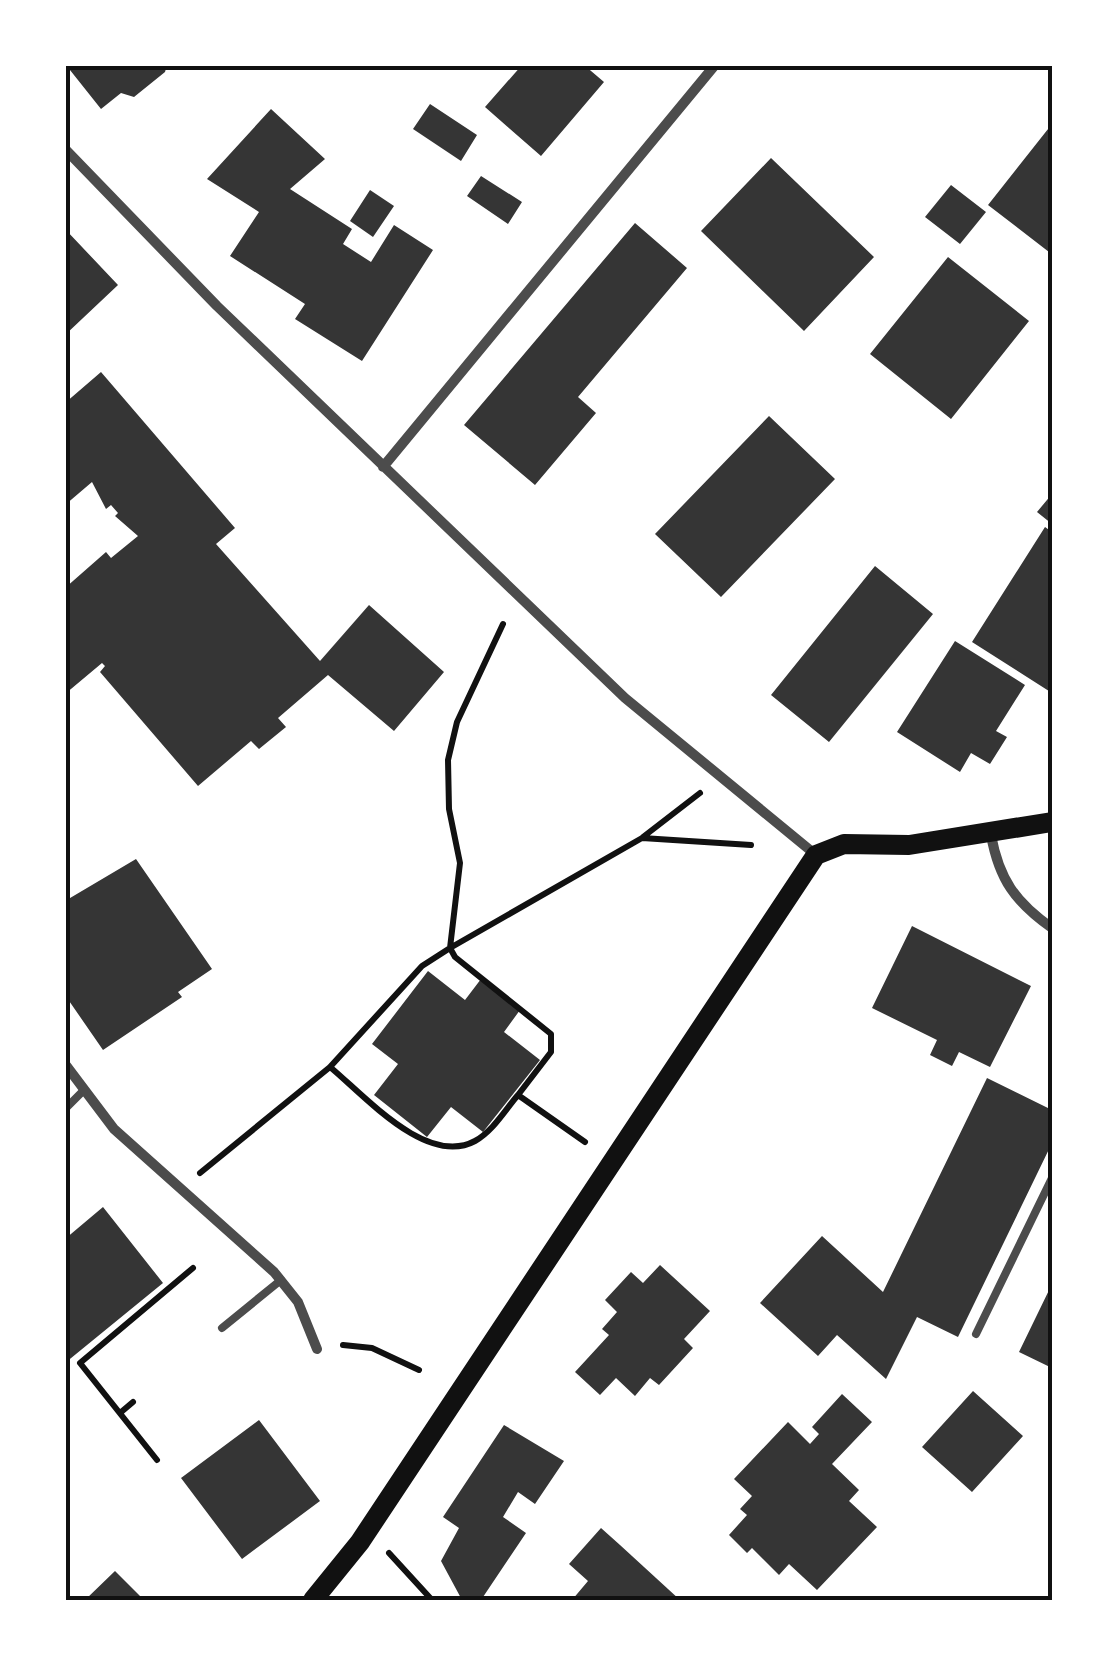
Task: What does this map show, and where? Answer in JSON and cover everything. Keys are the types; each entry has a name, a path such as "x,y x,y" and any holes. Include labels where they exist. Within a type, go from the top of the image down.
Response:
{"main road":[{"path":"313,1600 360,1542 801,872 816,856 844,844 908,845 1052,822"}],"street":[{"path":"382,467 714,65"},
{"path":"65,149 382,467 625,698 816,856"},
{"path":"991,834 997,867 1015,900 1052,928"},
{"path":"65,1064 114,1130 281,1280 298,1302 317,1348"}],"lane":[{"path":"65,1108 83,1092"},
{"path":"976,1334 1052,1178"},
{"path":"222,1328 281,1280"}],"path":[{"path":"330,1066 416,1136 440,1148 476,1140 551,1052 550,1034 455,957 450,948 460,862 450,809 448,760 457,722 504,624"},
{"path":"183,1188 330,1066 422,966 642,838 695,799 715,775"},
{"path":"642,838 751,845"},
{"path":"518,1095 585,1142"},
{"path":"158,1460 80,1363 193,1268"},
{"path":"317,1348 333,1344 372,1348 419,1370"},
{"path":"120,1413 133,1402"},
{"path":"388,1553 432,1600"}],"building":[{"path":"66,65 167,65 165,72 134,97 121,93 101,109"},
{"path":"522,65 584,65 604,82 541,156 485,107"},
{"path":"430,104 477,135 461,161 413,129"},
{"path":"271,109 325,159 290,189 352,229 343,244 371,262 394,225 433,250 362,361 295,319 305,304 230,256 259,212 207,179"},
{"path":"1052,124 1052,248 1049,252 988,205"},
{"path":"771,158 874,257 804,331 701,231"},
{"path":"481,176 522,202 508,224 467,196"},
{"path":"951,185 986,212 960,244 925,217"},
{"path":"370,190 394,206 373,237 350,221"},
{"path":"635,223 687,268 578,397 596,413 535,485 464,425"},
{"path":"65,229 118,285 65,335"},
{"path":"948,257 1029,321 951,419 870,354"},
{"path":"101,372 235,528 216,544 320,661 369,605 444,672 394,731 328,675 278,718 286,727 259,749 251,741 198,786 100,672 105,666 102,663 65,694 65,588 106,552 111,558 138,536 115,516 118,513 111,505 106,509 92,482 65,505 65,403"},
{"path":"769,416 835,479 721,597 655,534"},
{"path":"1052,494 1052,524 1037,512"},
{"path":"1045,527 1052,532 1052,693 972,642"},
{"path":"875,566 933,614 829,742 771,695"},
{"path":"955,641 1025,685 996,731 1007,737 990,764 971,753 960,772 897,732"},
{"path":"136,859 212,969 178,992 182,997 103,1050 65,995 65,901"},
{"path":"912,926 1031,986 990,1067 959,1052 952,1066 930,1055 937,1040 872,1008"},
{"path":"428,971 465,1000 481,979 520,1010 504,1032 540,1060 483,1132 451,1107 427,1137 374,1095 398,1064 372,1044"},
{"path":"987,1078 1052,1110 1052,1143 958,1337 917,1317 886,1379 837,1335 818,1356 760,1303 822,1236 883,1292"},
{"path":"103,1207 163,1283 65,1363 65,1239"},
{"path":"660,1265 710,1311 684,1339 693,1348 659,1385 650,1378 635,1396 616,1378 600,1395 575,1372 609,1335 602,1329 617,1312 605,1300 631,1272 643,1283"},
{"path":"1052,1284 1052,1368 1019,1352"},
{"path":"973,1391 1023,1436 972,1492 922,1447"},
{"path":"842,1394 872,1422 832,1464 859,1490 849,1501 877,1527 817,1590 789,1564 779,1575 752,1548 747,1553 729,1535 747,1515 740,1509 752,1496 734,1479 788,1422 810,1444 819,1434 812,1427"},
{"path":"259,1420 320,1501 242,1559 181,1478"},
{"path":"504,1425 564,1461 535,1504 518,1492 503,1517 526,1533 481,1600 462,1600 441,1561 459,1528 443,1517"},
{"path":"601,1528 680,1600 572,1600 588,1581 569,1564"},
{"path":"115,1571 144,1600 85,1600"}]}
